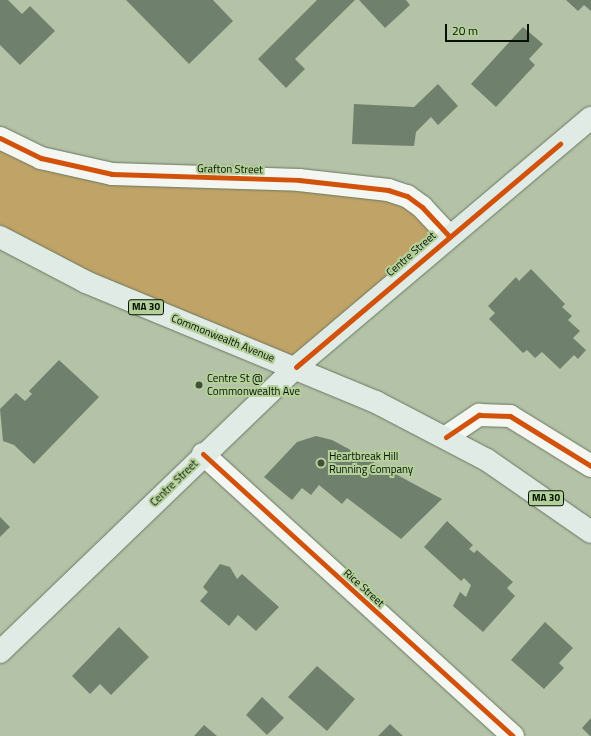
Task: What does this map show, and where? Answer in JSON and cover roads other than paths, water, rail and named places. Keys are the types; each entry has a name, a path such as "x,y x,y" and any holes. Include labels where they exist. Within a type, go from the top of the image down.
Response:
{"main road":[{"name":"Centre Street","path":"0,652 202,454 296,367 448,236 591,118"},
{"name":"Commonwealth Avenue","path":"0,237 86,282 296,367 376,402 446,437 536,491 591,532"}],"street":[{"name":"Grafton Street","path":"0,138 48,160 112,174 299,180 388,190 407,196 422,207 448,236"},
{"path":"446,437 479,415 510,416 591,466"},
{"name":"Rice Street","path":"202,454 513,736"}],"place":[{"name":"Centre St @ Commonwealth Ave","path":"199,385"},
{"name":"Heartbreak Hill Running Company","path":"321,463"}]}
